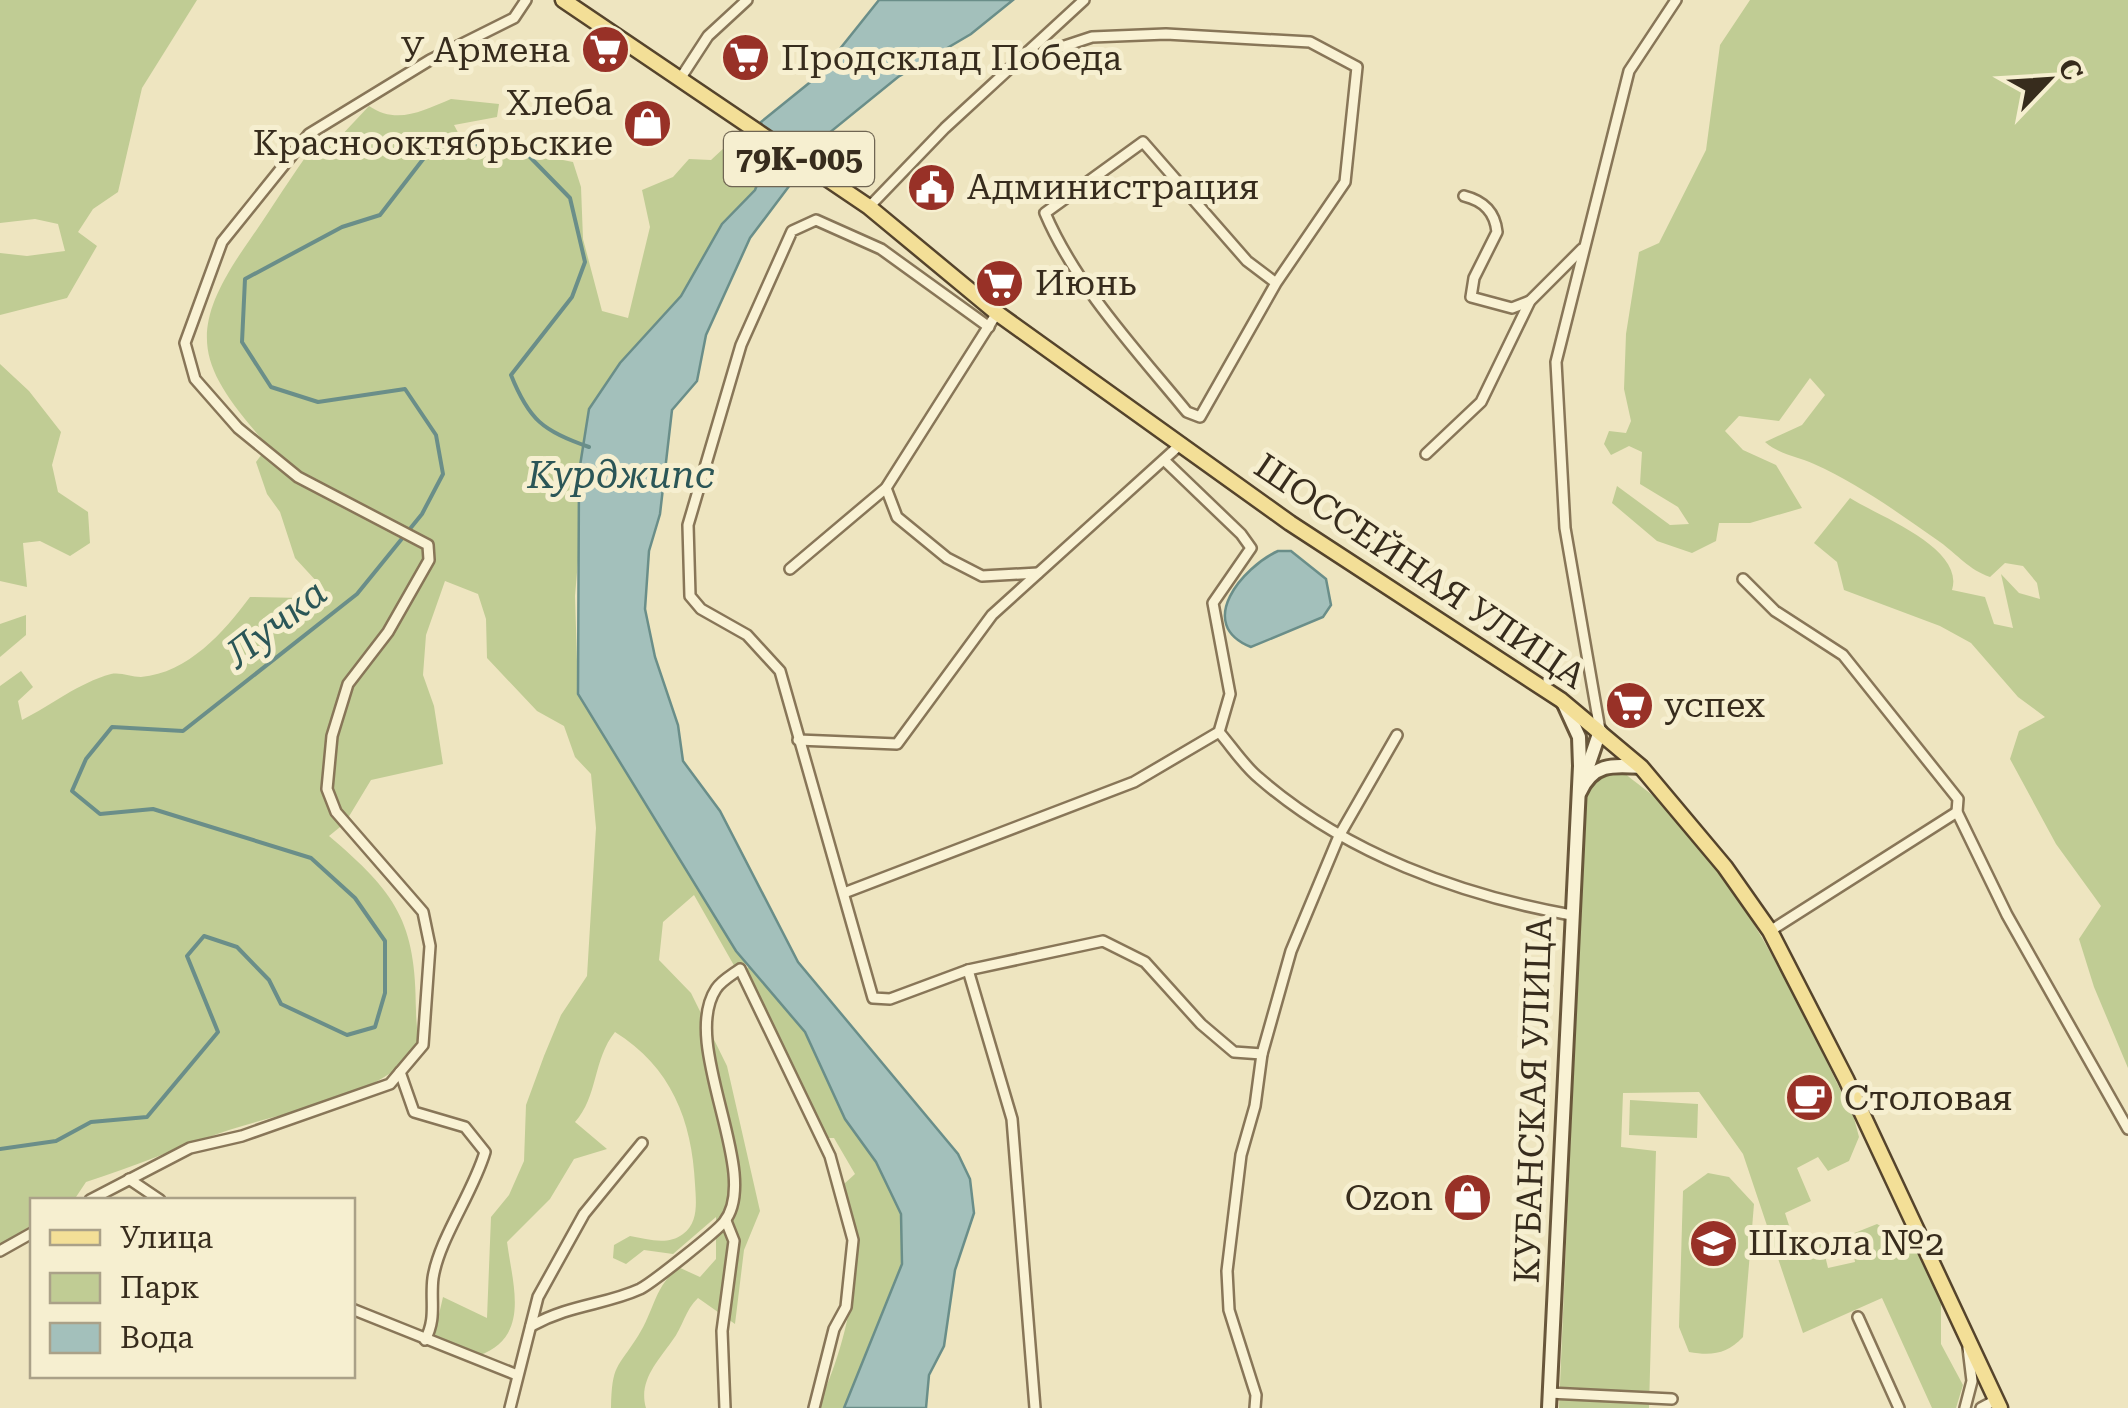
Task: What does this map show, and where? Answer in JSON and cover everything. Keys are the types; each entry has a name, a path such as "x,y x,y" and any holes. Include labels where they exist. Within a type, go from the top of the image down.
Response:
{"main road":[{"name":"ШОССЕЙНАЯ УЛИЦА","path":"562,0 869,207 997,313 1290,523 1562,700 1641,767 1725,867 1770,932 1838,1062 1998,1404"},
{"path":"1562,700 1579,737 1579,794"},
{"path":"1579,794 1600,731"},
{"path":"1579,794 1586,779 1605,766 1641,767"},
{"name":"КУБАНСКАЯ УЛИЦА","path":"1549,1401 1579,794"}],"street":[{"path":"94,1198 190,1148 242,1136 390,1084 423,1045 430,946 417,903 336,812 327,790 332,736 348,684 388,632 429,560 428,545 298,477 238,428 196,379 185,343 222,242 309,134 430,60 514,18 526,0"},
{"path":"680,79 708,36 747,0"},
{"path":"869,207 1084,0"},
{"path":"1600,731 1565,528 1556,362 1629,70 1676,0"},
{"path":"1016,62 1092,38 1166,34 1310,42 1358,67 1346,182 1276,283 1200,417 1187,412 1126,338 1055,236 1045,213 1144,142 1246,261 1276,283"},
{"path":"1464,196 1479,200 1490,211 1496,232 1474,278 1471,297 1512,308 1530,301"},
{"path":"989,327 881,248 816,220 792,232 742,345 688,526 690,596 701,609 747,635 780,671 873,998 890,999 968,970 1103,940 1145,962 1200,1024 1234,1052 1262,1054"},
{"path":"1426,454 1492,388 1530,301 1582,248"},
{"path":"790,569 886,488 997,313"},
{"path":"798,740 898,744 992,615 1182,444"},
{"path":"844,894 1134,782 1220,732 1230,694 1213,603 1250,548 1241,534 1164,460"},
{"path":"886,488 897,517 947,558 982,576 1041,572"},
{"path":"1743,579 1775,611 1843,655 1958,799 1957,812 2007,915 2128,1129"},
{"path":"1220,732 1256,777 1339,836 1422,874 1571,916"},
{"path":"1255,1408 1256,1396 1229,1310 1227,1270 1240,1155 1256,1106 1262,1054 1291,951 1339,836 1397,735"},
{"path":"1770,932 1957,812"},
{"path":"725,1408 722,1332 734,1241 726,1220 734,1188 707,1040 710,1002 717,987 740,969 830,1156 853,1240 846,1306 834,1330 814,1408"},
{"path":"968,970 1012,1118 1035,1408"},
{"path":"400,1072 414,1112 465,1127 486,1152 476,1184 433,1278 435,1305 425,1340"},
{"path":"510,1408 538,1297 584,1214 642,1142"},
{"path":"128,1180 157,1198"},
{"path":"532,1326 583,1303 641,1288 726,1220"},
{"path":"0,1251 30,1234"},
{"path":"355,1311 517,1375"},
{"path":"1858,1318 1899,1408"},
{"path":"1965,1408 1972,1381 1967,1340"},
{"path":"1549,1401 1672,1399"},
{"path":"1981,1408 1998,1404"}],"green space":[{"path":"0,0 197,0 142,88 118,192 93,209 78,232 97,246 67,298 0,315 0,253 27,256 65,251 58,224 35,219 0,223"},
{"path":"1750,0 2128,0 2128,1068 2094,987 2079,939 2101,906 2056,844 2010,759 2019,731 2045,717 2018,697 1971,643 1940,626 1844,590 1837,562 1814,543 1850,498 1933,547 1953,575 1952,590 1985,597 1994,624 2013,628 2001,574 2019,593 2040,599 2037,583 2023,566 2005,563 1990,577 1982,574 1863,490 1765,442 1802,425 1825,395 1810,378 1779,421 1739,416 1725,431 1743,450 1776,465 1802,508 1750,523 1719,523 1716,541 1692,553 1657,541 1612,503 1617,486 1670,525 1689,524 1678,507 1640,484 1642,452 1629,446 1611,455 1604,444 1609,431 1626,433 1631,421 1624,389 1626,334 1639,252 1659,243 1706,150 1720,45"},
{"path":"451,99 499,104 497,117 454,125 462,140 573,162 581,187 583,239 602,311 628,318 650,227 642,190 673,177 689,159 711,160 725,147 743,143 767,160 755,190 722,224 681,296 620,363 579,472 580,537 575,596 578,694 746,964 736,969 694,895 663,922 659,960 691,993 727,1066 760,1211 744,1250 735,1324 698,1298 651,1372 645,1389 646,1408 611,1408 614,1375 670,1275 678,1267 700,1277 716,1259 716,1217 673,1254 644,1250 626,1264 613,1258 614,1245 630,1236 664,1241 677,1238 692,1224 696,1204 689,1138 675,1097 651,1062 615,1032 603,1054 588,1101 575,1122 607,1149 574,1159 550,1199 507,1242 515,1309 506,1336 478,1356 434,1336 443,1297 487,1318 491,1217 509,1195 524,1161 526,1105 544,1056 561,1015 587,976 596,828 591,774 575,757 564,726 537,711 487,658 486,619 478,594 445,581 426,635 423,675 434,706 443,764 371,780 345,823 329,836 386,893 406,931 415,980 417,1044 411,1055 388,1075 345,1096 229,1130 86,1182 75,1198 30,1198 30,1226 0,1244 0,686 21,671 33,687 18,701 22,720 99,678 115,674 141,677 174,668 216,637 250,597 302,598 318,583 295,558 280,512 267,494 256,462 268,446 225,392 213,369 207,346 208,323 230,270 312,148 338,139 369,106 390,115 420,111"},
{"path":"0,364 29,391 61,432 52,465 58,492 88,512 90,543 70,556 40,541 23,543 27,587 0,581"},
{"path":"26,615 26,635 0,657 0,624"},
{"path":"1622,771 1663,805 1722,876 1771,953 1854,1118 1859,1137 1849,1161 1828,1171 1818,1157 1797,1168 1811,1201 1785,1213 1796,1247 1822,1243 1828,1268 1855,1262 1852,1245 1834,1249 1832,1242 1877,1224 1916,1247 1941,1300 1941,1344 1963,1385 1956,1408 1932,1408 1882,1298 1803,1333 1743,1154 1699,1092 1623,1093 1621,1147 1656,1151 1649,1408 1559,1408 1585,796 1597,774"},
{"path":"749,967 805,1032 845,1119 876,1162 901,1214 902,1264 844,1408 817,1408 838,1354 851,1298 854,1241 844,1184 855,1174 834,1138 826,1138 742,970"},
{"path":"1630,1100 1698,1104 1697,1138 1629,1135"},
{"path":"1708,1173 1729,1177 1754,1204 1743,1337 1725,1350 1705,1354 1689,1352 1679,1327 1683,1191"}],"water":[{"name":"Курджипс","path":"879,0 1013,0 971,34 898,77 829,133 750,238 706,335 697,381 672,410 660,514 649,551 645,609 655,657 678,725 683,761 720,811 798,962 958,1154 970,1179 974,1213 955,1270 944,1346 929,1375 926,1408 844,1408 902,1264 901,1214 876,1162 845,1119 805,1032 736,951 578,694 579,472 589,409 620,363 681,296 722,224 755,190 767,160 761,122 819,75"},
{"path":"1278,551 1291,551 1326,579 1331,605 1323,617 1251,647 1234,637 1226,625 1225,611 1239,582"}],"waterway":[{"name":"Лучка","path":"0,1149 56,1141 91,1122 147,1117 218,1032 187,956 204,936 237,947 269,980 281,1004 347,1035 375,1027 385,993 385,941 355,898 311,858 153,809 100,814 72,791 86,759 112,727 183,731 357,594 422,514 443,474 436,435 405,389 318,402 271,387 242,342 245,279 342,227 380,215 441,136 529,156 570,198 585,262 572,297 511,375 524,403 539,422 589,447"}],"place":[{"name":"У Армена","path":"605,50"},
{"name":"Продсклад Победа","path":"746,58"},
{"name":"Хлеба Краснооктябрьские","path":"648,123"},
{"name":"Администрация","path":"932,187"},
{"name":"Июнь","path":"1000,283"},
{"name":"успех","path":"1629,705"},
{"name":"Столовая","path":"1809,1098"},
{"name":"Ozon","path":"1468,1198"},
{"name":"Школа №2","path":"1713,1243"}]}
